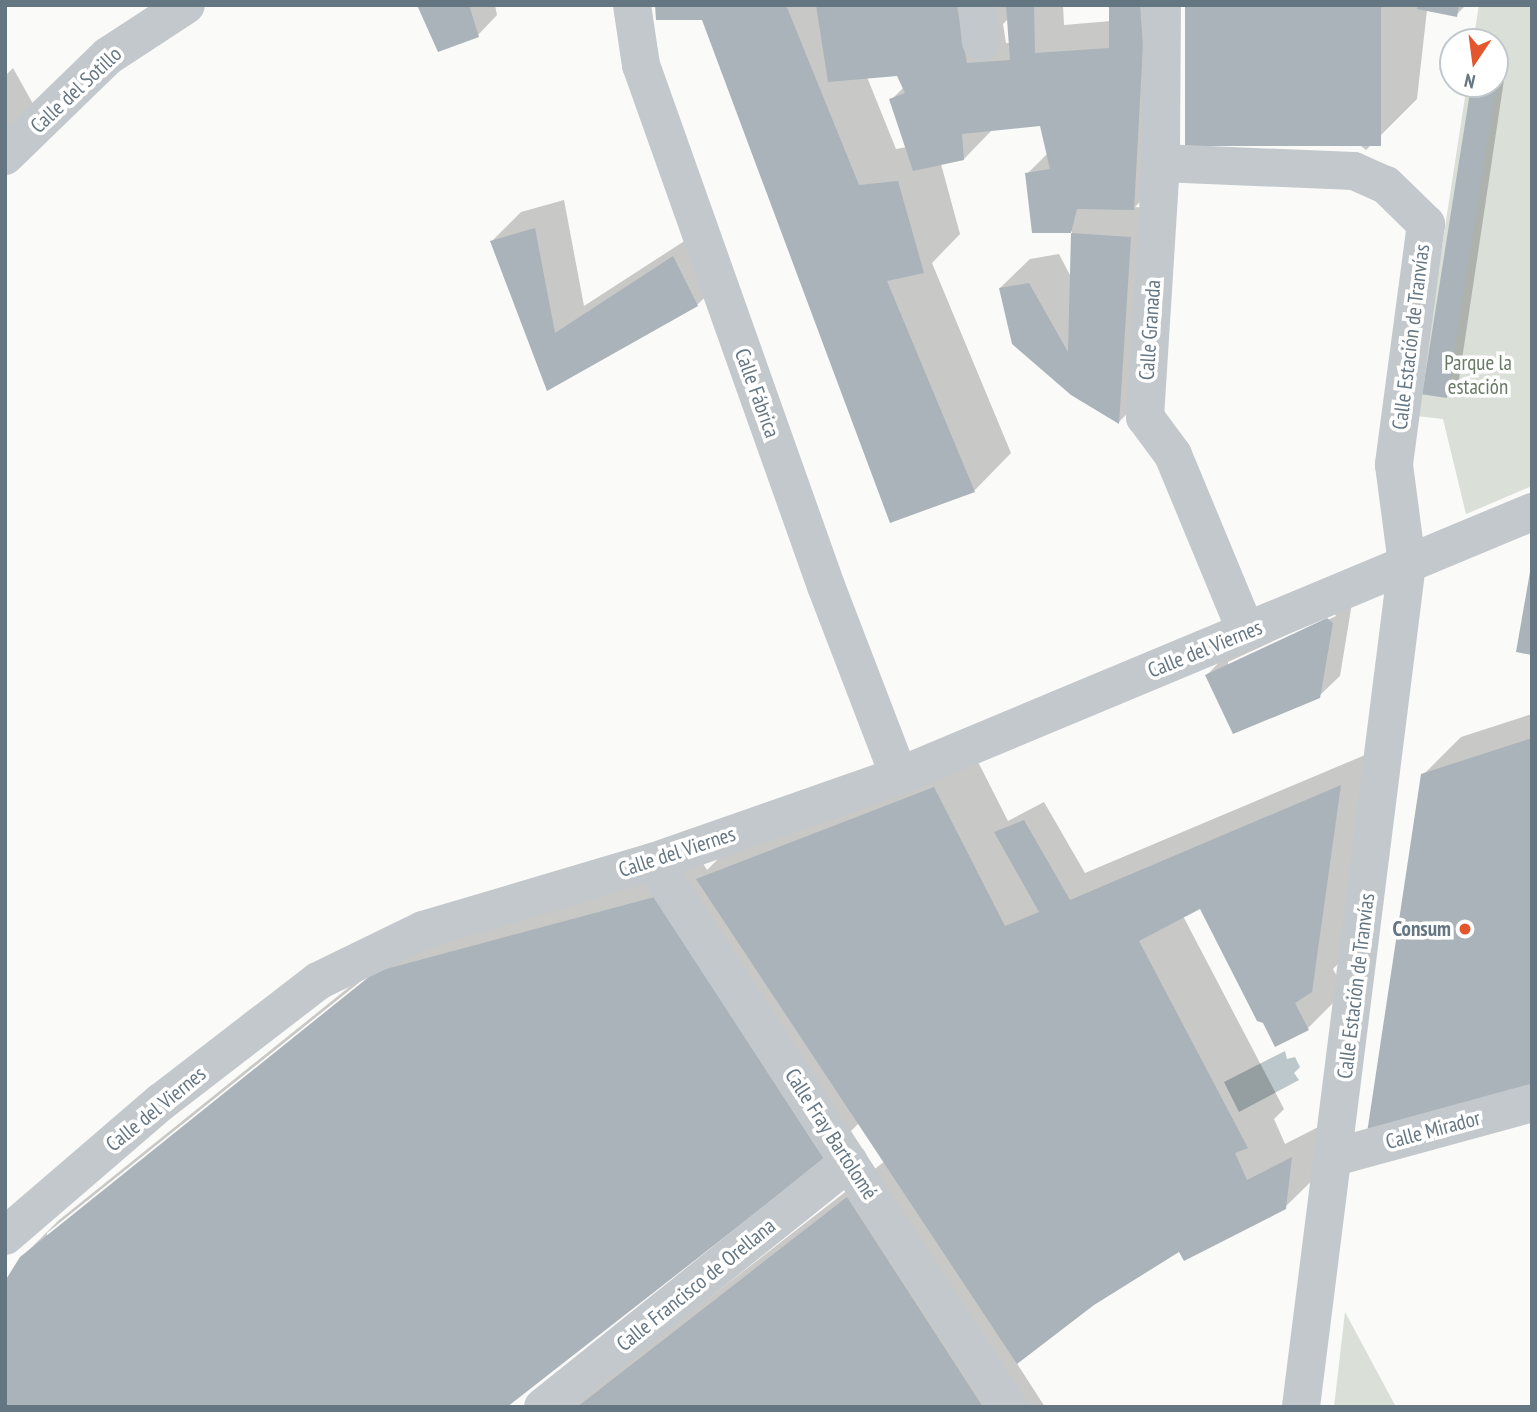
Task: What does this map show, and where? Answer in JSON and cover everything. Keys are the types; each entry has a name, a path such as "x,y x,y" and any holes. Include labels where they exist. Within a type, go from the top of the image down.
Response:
{"street":[{"name":"Calle del Sotillo","path":"5,156 108,56 186,5"},
{"name":"Calle Fábrica","path":"632,5 641,65 826,586 899,776"},
{"name":"Calle Granada","path":"1163,5 1161,163 1145,417 1173,455 1246,631"},
{"name":"Calle Estación de Tranvías","path":"1161,163 1354,171 1387,185 1426,224 1394,465 1407,564 1335,1157 1301,1407"},
{"path":"1407,564 1532,512"},
{"name":"Calle del Viernes","path":"5,1236 161,1102 318,981 423,930 653,862 899,776 1407,564"},
{"name":"Calle Fray Bartolomé","path":"653,862 1008,1407"},
{"name":"Calle Mirador","path":"1335,1157 1532,1103"},
{"name":"Calle Francisco de Orellana","path":"543,1407 849,1162"}],"green space":[{"name":"Parque la estación","path":"1479,5 1532,5 1532,486 1466,514 1443,419 1416,416 1465,98 1509,98 1509,28 1475,28"},
{"path":"1345,1312 1396,1407 1334,1407"}],"shaded area":[{"path":"1285,1051 1287,1059 1295,1057 1300,1067 1294,1073 1299,1080 1239,1112 1224,1082"}],"building":[{"path":"417,5 469,5 479,37 438,52"},
{"path":"655,5 786,5 859,185 898,181 924,273 887,281 975,492 890,523 702,20 656,20"},
{"path":"816,5 957,5 967,63 1010,60 1006,5 1034,5 1035,53 1109,48 1109,5 1140,5 1143,45 1134,210 1077,209 1071,233 1032,233 1025,173 1050,169 1040,126 962,134 964,160 913,171 889,99 905,93 897,76 828,82"},
{"path":"1185,5 1381,5 1381,146 1185,146"},
{"path":"1418,5 1459,5 1457,17 1417,9"},
{"path":"1469,98 1494,98 1447,398 1422,394"},
{"path":"535,228 555,333 673,256 698,306 547,391 490,241"},
{"path":"1071,233 1131,237 1119,424 1071,395 1012,344 999,288 1029,283 1068,352"},
{"path":"1530,572 1532,573 1532,655 1516,652"},
{"path":"1327,618 1333,623 1320,698 1233,734 1205,675"},
{"name":"Consum","path":"1532,738 1532,1084 1367,1133 1421,774"},
{"path":"1341,785 1312,992 1295,1003 1309,1030 1275,1047 1263,1023 1257,1021 1200,909 1139,941 1248,1148 1235,1153 1247,1180 1292,1157 1286,1209 1184,1261 1179,1252 1094,1305 1017,1364 696,879 934,787 1005,926 1039,912 994,832 1024,820 1070,900"},
{"path":"662,895 831,1154 507,1407 5,1407 5,1281 20,1257 375,972"},
{"path":"847,1197 983,1407 577,1407"}],"place":[{"name":"Consum","path":"1465,929"}]}
